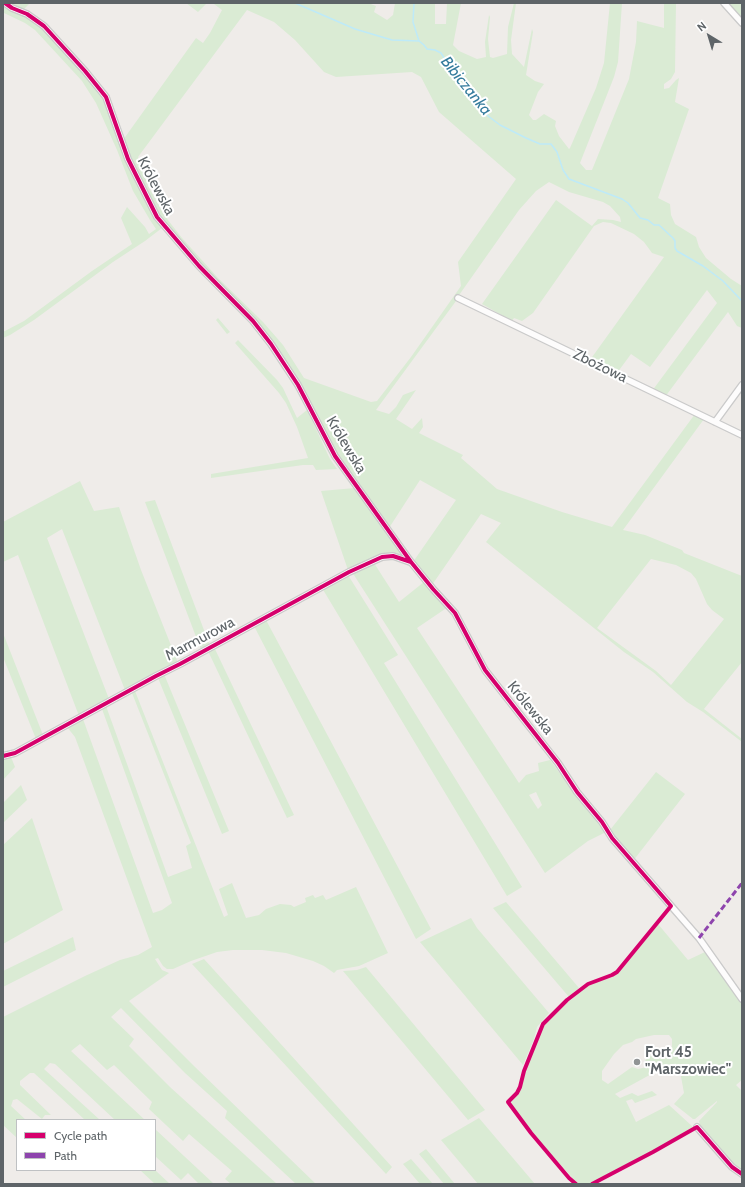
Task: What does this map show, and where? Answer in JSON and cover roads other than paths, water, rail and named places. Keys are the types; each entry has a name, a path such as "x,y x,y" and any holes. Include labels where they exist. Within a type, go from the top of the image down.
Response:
{"street":[{"name":"Królewska","path":"5,3 12,8 27,14 44,26 106,96 128,159 157,217 199,266 253,321 271,344 298,385 335,456 411,562 433,589 455,612 485,670 558,763 585,802 602,822 612,838 698,938 742,999"},
{"path":"724,3 742,23"},
{"name":"Zbożowa","path":"458,298 742,435"},
{"path":"715,422 742,385"},
{"name":"Marmurowa","path":"3,756 15,753 349,572 382,557 393,556 411,562"},
{"path":"697,1127 732,1167 742,1174"}],"waterway":[{"name":"Bibiczanka","path":"295,3 355,29 392,40 419,41 427,49 435,50 441,53 452,70 467,82 473,91 473,98 488,116 500,125 526,138 540,144 551,144 557,152 563,170 569,179 622,199 628,203 640,218 648,220 654,225 659,225 673,238 677,251 703,266 723,281 742,301"},
{"path":"414,3 413,22 419,41"}],"place":[{"name":"Fort 45 \"Marszowiec\"","path":"637,1062"}]}
